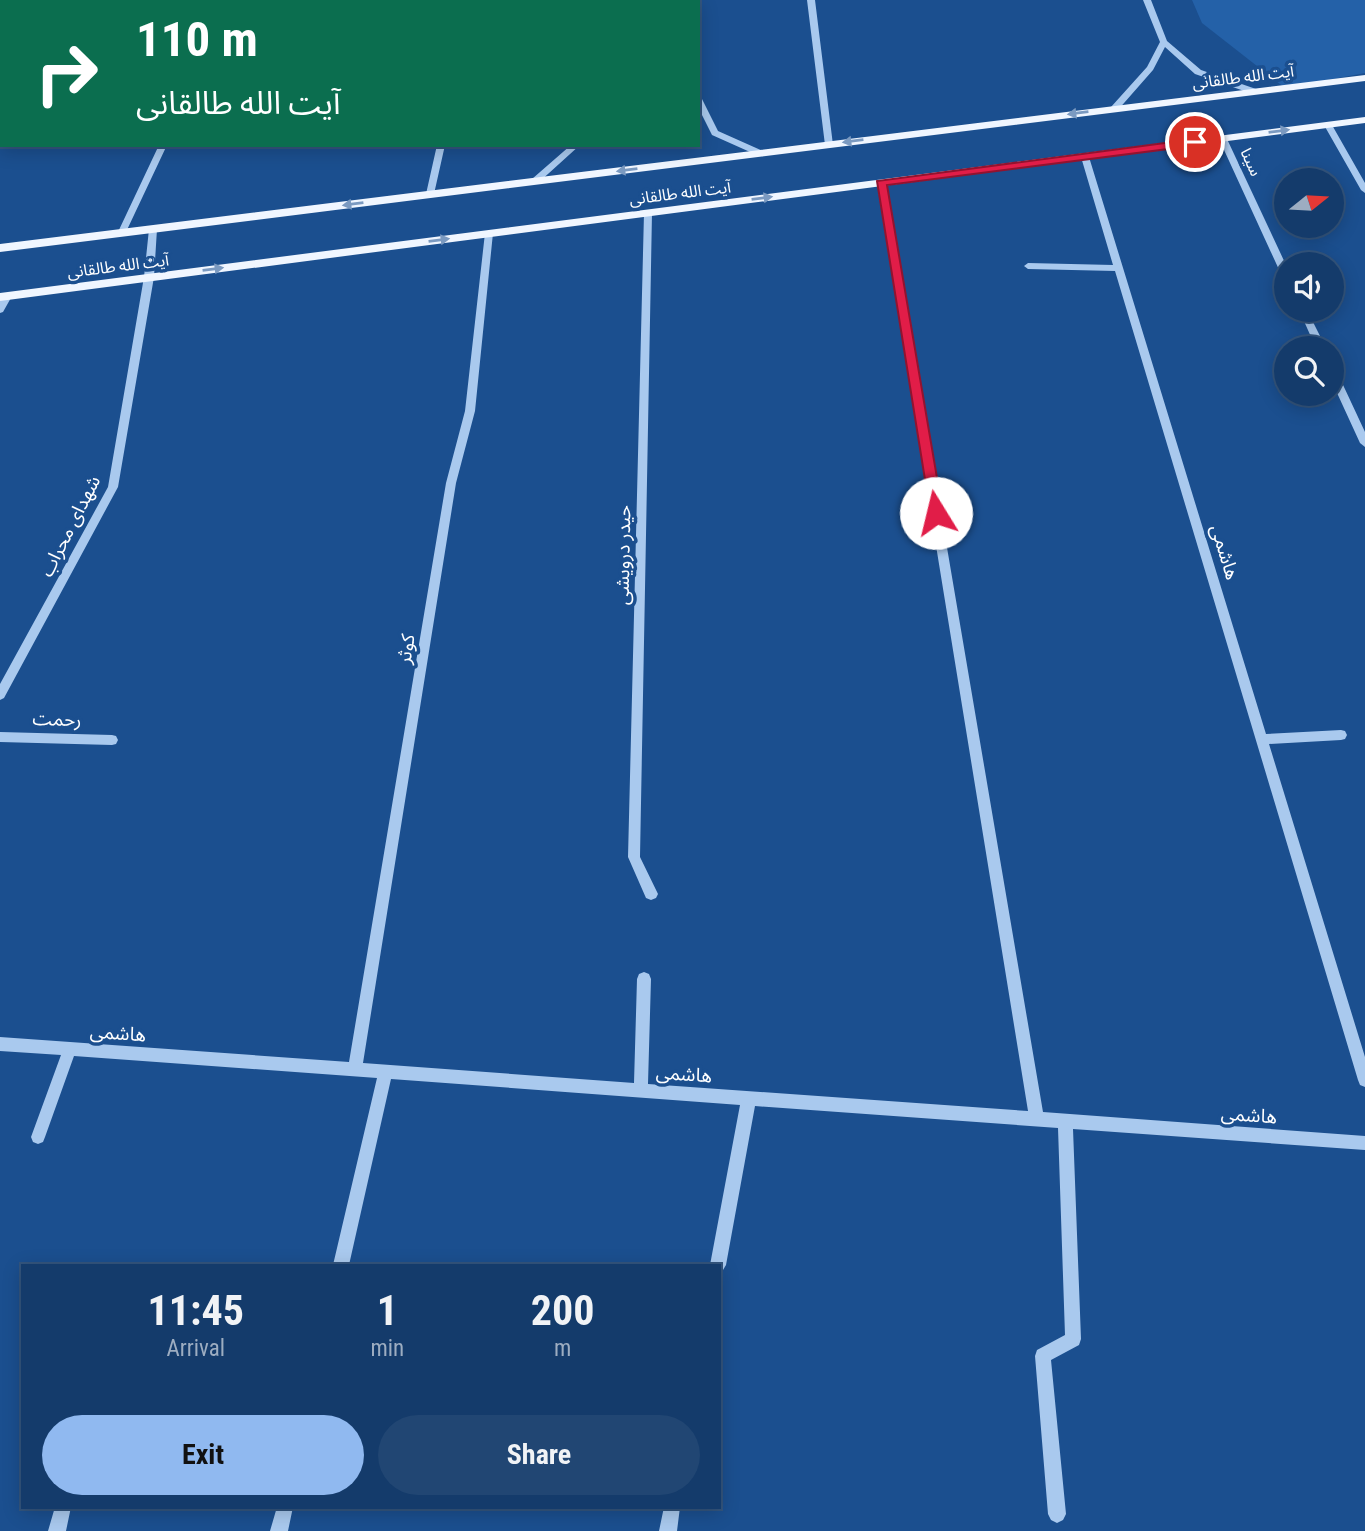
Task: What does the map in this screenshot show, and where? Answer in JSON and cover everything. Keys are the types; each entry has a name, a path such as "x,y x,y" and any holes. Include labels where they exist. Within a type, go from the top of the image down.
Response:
{"main road":[{"name":"آیت الله طالقانی","path":"0,248 1365,78"},
{"name":"آیت الله طالقانی","path":"4,296 1365,120"}],"street":[{"path":"811,0 828,145"},
{"path":"1147,0 1164,42 1198,72 1253,92"},
{"path":"1114,109 1150,68 1164,42"},
{"path":"700,103 715,133 762,153"},
{"path":"1328,125 1365,190"},
{"name":"سینا","path":"1223,139 1276,252"},
{"path":"122,233 162,147"},
{"path":"430,194 441,147"},
{"path":"535,181 574,147"},
{"name":"هاشمی","path":"1085,157 1365,1080"},
{"path":"881,183 1037,1119"},
{"name":"حیدر درویشی","path":"648,213 634,857 651,894"},
{"name":"شهدای محراب","path":"0,695 113,487 149,277 153,229"},
{"name":"کوثر","path":"355,1070 450,483 470,411 489,233"},
{"path":"1028,266 1119,268"},
{"path":"0,310 4,296"},
{"path":"1344,398 1365,443"},
{"path":"0,670 13,670"},
{"path":"1262,739 1341,735"},
{"name":"رحمت","path":"0,737 112,740"},
{"path":"641,1090 645,979"},
{"name":"هاشمی","path":"0,1044 1365,1143"},
{"path":"38,1137 70,1049"},
{"path":"341,1264 386,1072"},
{"path":"718,1264 749,1098"},
{"path":"1057,1514 1043,1356 1073,1339 1065,1121"},
{"path":"57,1531 62,1509"},
{"path":"279,1531 284,1509"},
{"path":"668,1531 672,1509"}],"shaded area":[{"path":"1192,0 1365,0 1365,73 1285,88 1202,23"}],"route":[{"path":"936,513 881,183 1195,142"}]}
